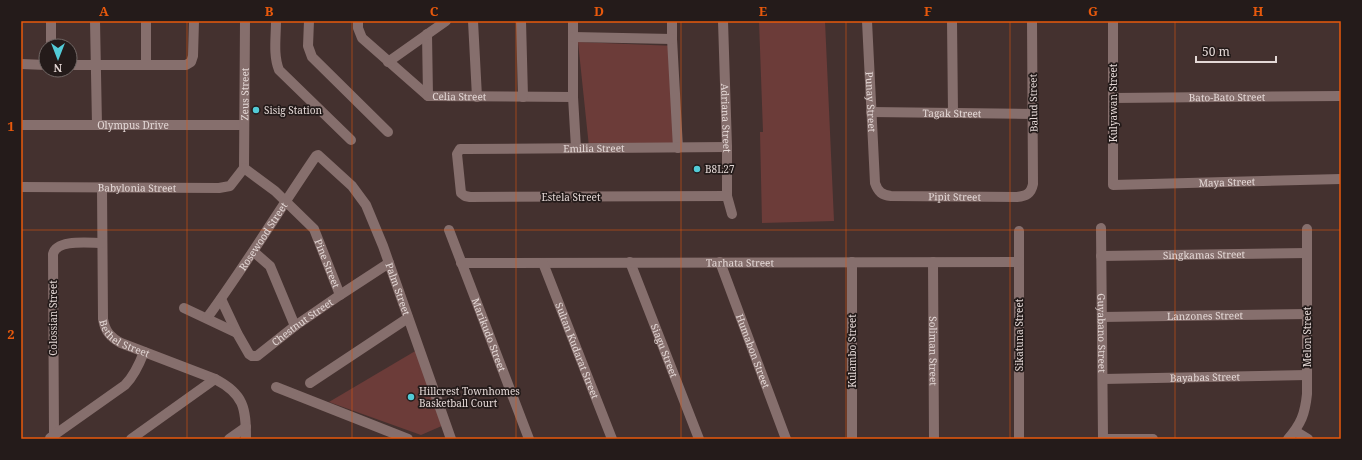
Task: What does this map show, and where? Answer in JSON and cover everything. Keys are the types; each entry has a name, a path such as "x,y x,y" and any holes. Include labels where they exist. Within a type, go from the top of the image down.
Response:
{"street":[{"path":"51,21 52,38"},
{"path":"95,21 97,125"},
{"path":"146,21 146,65"},
{"path":"78,65 186,65 191,62 193,56 194,21"},
{"name":"Zeus Street","path":"244,168 245,21"},
{"path":"276,21 276,56 279,70 351,140"},
{"path":"309,21 308,46 312,57 388,132"},
{"name":"Celia Street","path":"358,21 358,28 362,38 428,96 573,97"},
{"path":"388,62 446,21"},
{"path":"473,21 477,97"},
{"path":"521,21 523,97"},
{"path":"573,21 573,97 576,148"},
{"path":"672,21 678,148"},
{"name":"Adriana Street","path":"723,21 727,196 732,214"},
{"name":"Punay Street","path":"867,21 875,183"},
{"path":"952,21 953,113"},
{"name":"Balud Street","path":"1032,21 1033,184"},
{"name":"Kulyawan Street","path":"1113,21 1113,185"},
{"path":"427,34 428,96"},
{"path":"573,37 672,39"},
{"path":"21,64 38,64"},
{"name":"Bato-Bato Street","path":"1113,98 1341,96"},
{"name":"Tagak Street","path":"871,112 1033,114"},
{"name":"Olympus Drive","path":"21,125 244,125"},
{"name":"Emilia Street","path":"460,149 727,147"},
{"name":"Estela Street","path":"460,149 457,154 461,193 470,197 727,196"},
{"name":"Rosewood Street","path":"207,318 254,252 285,201 318,155"},
{"name":"Palm Street","path":"318,155 361,196 372,217 451,439"},
{"name":"Babylonia Street","path":"21,187 224,188 230,186 234,182 244,168"},
{"name":"Pine Street","path":"244,168 275,191 314,229 340,295"},
{"name":"Maya Street","path":"1113,185 1341,179"},
{"name":"Pipit Street","path":"875,183 882,194 891,196 1001,197 1017,197 1027,195 1032,190 1033,184"},
{"name":"Bethel Street","path":"102,188 104,326 107,332 113,338 144,352 225,384 239,398 244,407 246,439"},
{"name":"Guyabano Street","path":"1101,228 1103,439"},
{"name":"Melon Street","path":"1292,435 1306,409 1307,229"},
{"name":"Marikudo Street","path":"449,230 529,439"},
{"name":"Sikatuna Street","path":"1019,231 1019,439"},
{"name":"Colossian Street","path":"51,437 53,254 57,247 66,244 102,243"},
{"path":"254,252 270,266 295,326"},
{"name":"Singkamas Street","path":"1101,256 1307,253"},
{"name":"Siagu Street","path":"630,262 700,439"},
{"name":"Humabon Street","path":"720,262 786,439"},
{"name":"Kulambo Street","path":"852,262 852,439"},
{"name":"Soliman Street","path":"933,262 934,439"},
{"name":"Tarhata Street","path":"461,263 1019,262"},
{"name":"Chestnut Street","path":"237,333 251,356 257,356 295,326 389,263"},
{"name":"Sultan Kudarat Street","path":"543,263 612,439"},
{"path":"221,299 237,333"},
{"path":"184,308 237,333"},
{"name":"Lanzones Street","path":"1102,317 1307,314"},
{"path":"310,383 408,318"},
{"path":"51,437 125,386 136,371 144,352"},
{"name":"Bayabas Street","path":"1102,379 1307,375"},
{"path":"131,439 215,379"},
{"path":"276,387 408,439"},
{"path":"229,439 246,428"},
{"path":"1292,435 1308,439"},
{"path":"1103,439 1153,439"}],"shaded area":[{"path":"759,21 825,21 834,221 762,223 760,132 763,132"},
{"path":"578,42 675,46 681,149 589,147"},
{"path":"417,350 444,425 421,435 329,402"}],"place":[{"name":"Sisig Station","path":"256,110"},
{"name":"B8L27","path":"697,169"},
{"name":"Hillcrest Townhomes Basketball Court","path":"411,397"}]}
